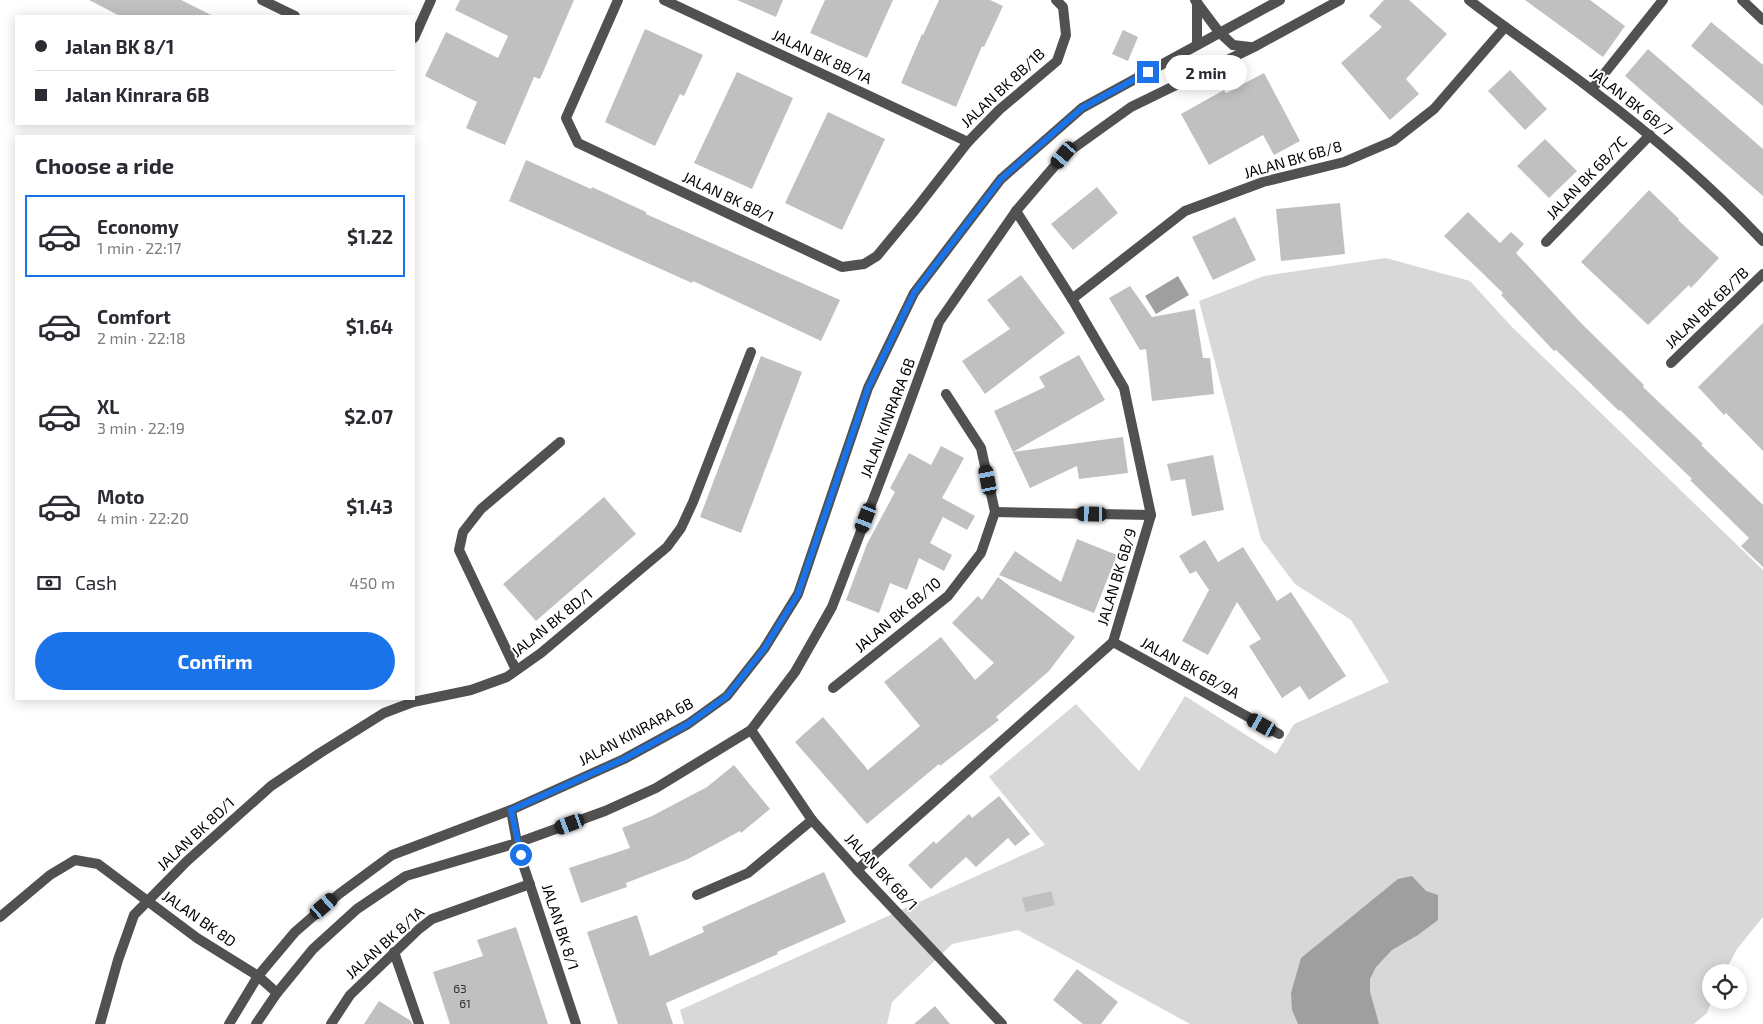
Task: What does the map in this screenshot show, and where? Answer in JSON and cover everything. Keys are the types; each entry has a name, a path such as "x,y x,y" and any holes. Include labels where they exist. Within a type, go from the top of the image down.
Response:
{"street":[{"path":"262,0 292,15"},
{"path":"415,36 431,0"},
{"name":"JALAN BK 8B/1","path":"618,0 566,118 578,143 842,267 864,264 877,256 916,210 968,142"},
{"name":"JALAN BK 8B/1A","path":"664,0 968,142"},
{"name":"JALAN BK 8B/1B","path":"968,142 999,110 1057,61 1066,34 1063,7 1056,0"},
{"name":"JALAN KINRARA 6B","path":"229,1024 258,976 295,932 338,894 392,855 511,810 624,759 688,724 727,696 764,649 798,594 868,388 914,293 1001,179 1082,108 1196,44 1280,0"},
{"name":"JALAN KINRARA 6B","path":"256,1024 276,993 313,949 357,909 406,876 517,843 605,811 656,788 751,730 795,672 832,607 939,322 1016,212 1064,155 1131,107 1254,47 1340,0"},
{"name":"JALAN BK 6B/7","path":"1469,0 1505,28 1592,89 1650,135 1727,203 1763,241"},
{"path":"1592,89 1663,0"},
{"path":"1742,0 1763,20"},
{"path":"1196,1 1227,41 1238,47 1254,47"},
{"path":"1196,1 1196,44"},
{"name":"JALAN BK 6B/8","path":"1072,299 1185,211 1263,182 1344,162 1393,141 1434,109 1505,28"},
{"name":"JALAN BK 6B/7C","path":"1546,242 1650,135"},
{"name":"JALAN BK 6B/9","path":"857,870 1113,642 1151,515 1124,388 1072,299 1016,212"},
{"name":"JALAN BK 6B/7B","path":"1671,364 1763,274"},
{"name":"JALAN BK 8D/1","path":"100,1024 118,960 134,915 187,861 271,786 320,752 384,713 413,702 471,690 507,677 541,653 667,547 680,528 693,502 751,352"},
{"name":"JALAN BK 6B/10","path":"833,688 948,596 981,553 994,512 981,448 946,394"},
{"path":"516,670 460,550 463,532 481,508 560,442"},
{"path":"994,512 1151,515"},
{"name":"JALAN BK 6B/9A","path":"1113,642 1279,734"},
{"name":"JALAN BK 6B/1","path":"751,730 812,820 1002,1024"},
{"name":"JALAN BK 8/1","path":"511,810 517,843 576,1024"},
{"path":"698,895 748,873 812,820"},
{"name":"JALAN BK 8D","path":"0,917 50,875 75,860 98,864 197,938 258,976"},
{"name":"JALAN BK 8/1A","path":"331,1024 350,995 394,952 432,919 530,884"},
{"path":"394,952 419,1024"},
{"path":"258,976 276,993"}],"shaded area":[{"path":"1386,258 1470,281 1511,326 1763,570 1763,917 1737,949 1729,964 1702,964 1702,1009 1709,1009 1707,1013 1694,1024 1190,1024 1018,930 952,944 892,1002 887,1024 684,1024 680,1010 1045,845 989,777 1076,704 1139,771 1185,696 1276,754 1294,724 1389,682 1351,620 1295,584 1261,539 1199,301 1264,276"},
{"path":"1178,276 1189,295 1156,314 1145,296"},
{"path":"1412,876 1426,891 1438,895 1438,920 1418,935 1392,950 1376,967 1370,979 1370,992 1379,1024 1298,1024 1292,1010 1291,993 1301,958 1398,879"}],"building":[{"path":"89,0 181,0 211,15 118,15"},
{"path":"460,0 574,0 540,79 534,77 505,145 466,128 477,102 425,76 446,32 498,58 508,36 455,10"},
{"path":"737,0 783,0 776,17"},
{"path":"825,0 893,0 867,58 810,33"},
{"path":"939,0 990,0 1003,6 984,47 982,46 956,107 901,83"},
{"path":"1384,0 1409,0 1447,34 1406,79 1419,94 1390,120 1341,63 1382,27 1369,16"},
{"path":"1525,0 1590,0 1625,26 1603,57"},
{"path":"1711,22 1763,65 1763,106 1691,46"},
{"path":"645,29 703,55 684,96 680,94 655,146 605,122"},
{"path":"1123,30 1138,37 1128,61 1112,54"},
{"path":"1648,49 1763,149 1763,196 1625,76"},
{"path":"1510,70 1547,109 1525,130 1488,91"},
{"path":"737,72 793,98 752,189 694,163"},
{"path":"1264,73 1300,141 1274,155 1263,135 1209,165 1181,114 1224,90 1226,93"},
{"path":"828,112 885,139 842,230 785,203"},
{"path":"1545,139 1577,171 1549,198 1517,166"},
{"path":"526,160 591,189 592,187 646,212 646,214 840,300 821,341 693,281 692,283 509,201"},
{"path":"1097,187 1118,213 1073,250 1051,224"},
{"path":"1649,190 1719,258 1691,288 1689,285 1648,325 1581,262"},
{"path":"1340,203 1345,254 1281,261 1276,209"},
{"path":"1468,212 1500,243 1511,232 1524,244 1516,253 1582,324 1644,385 1643,387 1763,505 1763,567 1741,546 1749,538 1690,480 1692,479 1556,350 1554,351 1501,295 1503,293 1444,236"},
{"path":"1235,217 1256,260 1213,280 1192,237"},
{"path":"1021,275 1065,333 985,394 962,361 1010,329 987,300"},
{"path":"1130,286 1152,317 1195,309 1203,358 1210,358 1214,394 1152,401 1146,349 1140,350 1109,298"},
{"path":"1763,323 1763,451 1726,413 1724,415 1698,387"},
{"path":"1079,355 1105,400 1013,452 994,411 1045,387 1039,377"},
{"path":"761,356 802,372 741,533 700,517"},
{"path":"1123,437 1128,473 1079,479 1077,466 1030,488 1013,452"},
{"path":"941,446 964,458 942,498 975,516 967,530 943,517 930,543 952,555 944,571 919,558 907,590 890,583 879,613 846,600 867,544 895,492 890,488 909,453 931,465"},
{"path":"1213,455 1224,510 1192,516 1185,479 1171,481 1167,464"},
{"path":"604,497 636,534 536,621 503,584"},
{"path":"1077,539 1117,555 1094,613 999,575 1015,551 1061,582"},
{"path":"1205,540 1218,562 1243,547 1277,601 1291,592 1346,676 1309,700 1300,686 1282,698 1249,646 1261,639 1237,602 1208,655 1182,641 1209,590 1196,571 1190,574 1179,556"},
{"path":"998,577 1075,637 1049,671 996,717 999,720 940,766 939,764 867,824 795,742 823,717 868,770 920,726 884,682 941,637 975,680 994,663 952,623 978,596 982,600"},
{"path":"734,765 770,809 741,833 740,831 688,859 626,883 627,887 581,903 569,868 630,848 622,828 652,816 707,787"},
{"path":"999,796 1030,834 1015,846 1008,838 976,867 966,857 931,889 908,865 934,841 936,844 969,814 972,818"},
{"path":"824,872 846,922 666,1003 673,1024 618,1024 587,932 637,915 650,956 704,932 702,927"},
{"path":"1051,891 1055,905 1026,912 1022,898"},
{"path":"516,927 548,1024 450,1024 433,972 483,956 477,940"},
{"path":"1077,969 1118,1002 1101,1024 1083,1024 1053,1000"},
{"path":"379,1001 411,1021 412,1024 364,1024"},
{"path":"935,1006 950,1024 914,1024"}],"route":[{"path":"521,855 511,810 624,759 688,724 727,696 764,649 798,594 868,388 914,293 1001,179 1082,108 1148,72"}]}
